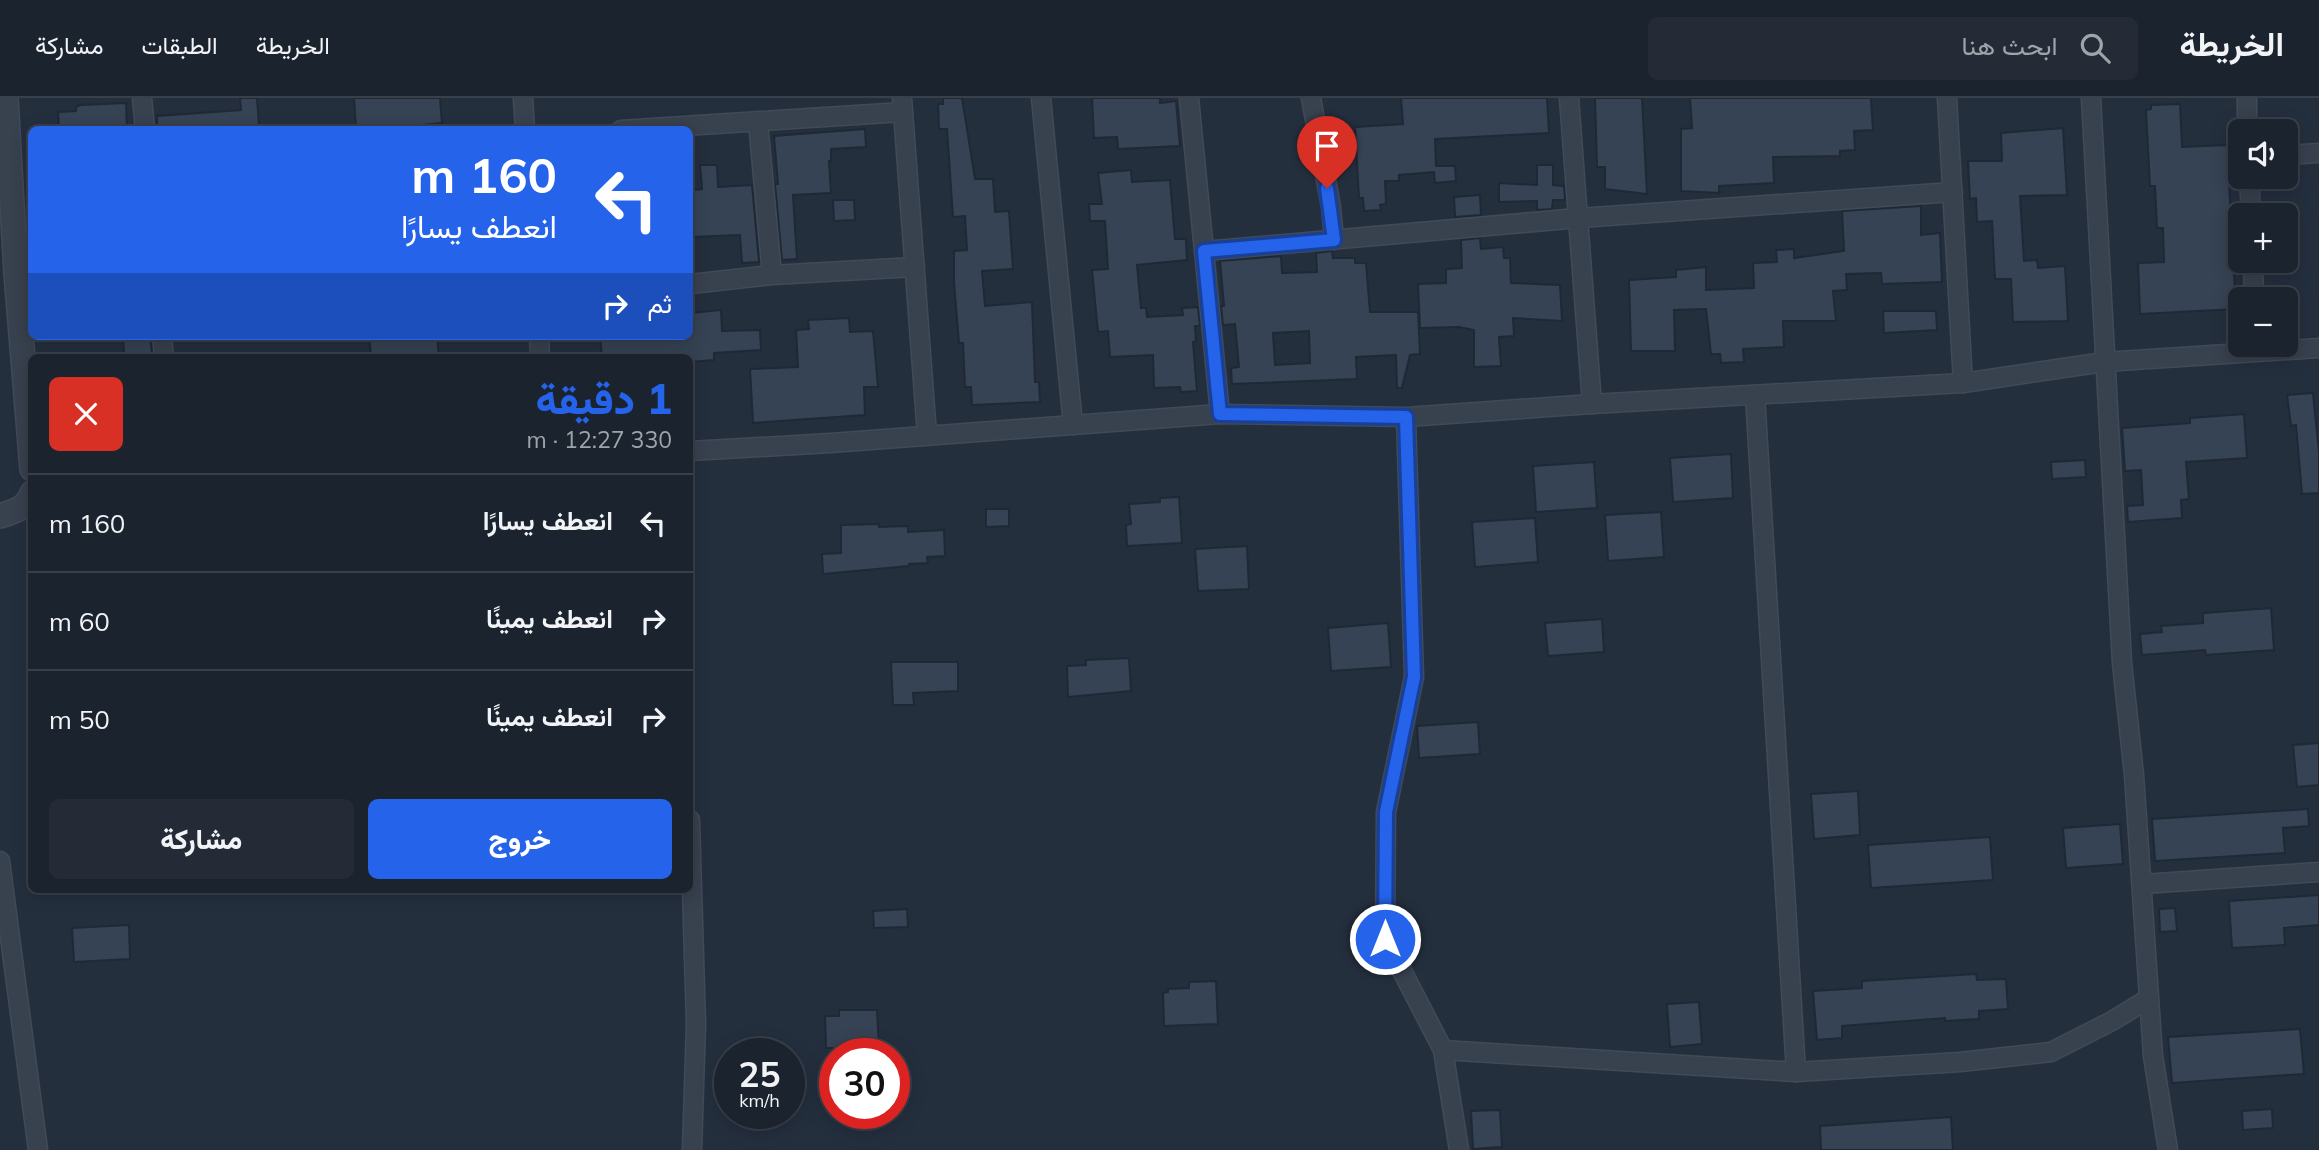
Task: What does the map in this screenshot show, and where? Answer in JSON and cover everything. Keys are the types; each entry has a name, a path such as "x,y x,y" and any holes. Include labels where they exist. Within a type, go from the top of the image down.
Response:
{"street":[{"path":"6,98 24,273 28,371"},
{"path":"142,98 145,126"},
{"path":"523,98 526,126"},
{"path":"1041,98 1073,425"},
{"path":"1190,98 1220,414"},
{"path":"1311,98 1331,207 1334,240"},
{"path":"1569,98 1592,404"},
{"path":"1947,98 1963,383"},
{"path":"2091,98 2122,663 2143,884 2152,1056 2168,1150"},
{"path":"2247,98 2247,119"},
{"path":"690,126 758,122 903,105 927,435"},
{"path":"758,122 772,275"},
{"path":"2298,154 2319,153"},
{"path":"1204,251 1579,218 1953,192"},
{"path":"693,284 772,275 915,267"},
{"path":"2298,348 2319,348"},
{"path":"693,451 1220,414 1406,417 1963,383 2104,362 2228,351"},
{"path":"1755,395 1796,1072"},
{"path":"1406,417 1414,677 1386,812 1385,939 1443,1050 1459,1150"},
{"path":"0,516 28,503"},
{"path":"0,861 38,1150"},
{"path":"2143,884 2319,872"},
{"path":"692,893 696,1024 692,1150"},
{"path":"1443,1050 1796,1072 1960,1062 2051,1052 2148,999"}],"building":[{"path":"240,98 257,98 259,126 157,126 157,116 241,110"},
{"path":"354,98 440,98 442,123 423,126 356,126"},
{"path":"943,98 962,98 975,179 993,179 995,212 1009,211 1013,269 982,271 985,306 1032,302 1035,382 1039,382 1040,402 972,405 971,387 965,387 963,343 959,343 954,282 954,251 967,250 965,216 953,217 947,129 939,129 938,104 943,104"},
{"path":"1092,98 1160,98 1160,103 1176,101 1180,146 1118,149 1117,137 1094,138"},
{"path":"1401,98 1547,98 1549,133 1435,139 1436,166 1455,166 1456,181 1435,183 1434,172 1399,175 1399,181 1385,181 1386,204 1380,205 1381,210 1364,211 1363,198 1359,198 1355,127 1403,124"},
{"path":"1595,98 1642,98 1647,194 1605,189 1605,167 1597,167"},
{"path":"1690,98 1871,98 1873,130 1854,131 1855,150 1840,151 1840,156 1773,157 1774,183 1719,186 1719,193 1681,191 1681,129 1692,128"},
{"path":"126,103 127,126 59,126 58,112 76,111 76,107"},
{"path":"2180,104 2182,147 2227,145 2230,203 2228,203 2228,273 2234,273 2235,287 2228,287 2228,309 2140,314 2138,263 2164,262 2163,228 2157,228 2155,186 2150,186 2146,110 2151,109 2151,105"},
{"path":"2063,128 2067,195 2020,196 2024,261 2037,260 2038,268 2065,266 2068,321 2013,322 2011,279 1995,279 1992,221 1977,222 1976,198 1970,199 1968,161 2002,161 2001,133"},
{"path":"865,129 866,147 831,149 831,193 793,195 797,259 782,260 774,136"},
{"path":"700,165 717,165 718,187 752,185 759,262 742,263 740,235 693,237 693,190 702,189"},
{"path":"1537,165 1553,165 1553,185 1564,186 1565,200 1553,200 1552,209 1537,210 1537,201 1499,202 1499,183 1537,185"},
{"path":"1131,170 1132,182 1170,180 1175,239 1186,239 1187,260 1137,265 1141,308 1146,308 1147,317 1183,315 1182,308 1198,307 1200,326 1195,326 1196,342 1193,342 1197,391 1181,392 1180,387 1154,388 1153,355 1110,357 1108,331 1098,332 1092,270 1108,269 1105,221 1090,221 1089,204 1102,204 1098,173"},
{"path":"1480,195 1481,215 1455,217 1454,197"},
{"path":"833,200 854,200 855,220 834,221"},
{"path":"1921,206 1921,235 1940,233 1942,282 1882,284 1881,273 1846,274 1847,290 1833,291 1836,321 1783,321 1784,347 1743,349 1744,362 1721,363 1720,354 1711,354 1706,309 1674,310 1675,351 1631,351 1629,280 1676,277 1676,270 1706,267 1706,290 1754,288 1753,263 1777,262 1776,250 1794,249 1794,258 1844,251 1842,211"},
{"path":"1480,238 1481,249 1503,247 1504,258 1510,258 1511,283 1560,285 1562,321 1513,318 1514,336 1499,337 1501,366 1474,367 1474,330 1459,327 1420,328 1418,284 1446,283 1446,269 1462,268 1461,240"},
{"path":"1332,251 1333,258 1355,258 1355,263 1366,263 1370,312 1418,312 1420,354 1410,355 1402,388 1397,388 1396,355 1356,357 1357,379 1232,384 1231,368 1239,367 1235,324 1223,325 1220,261 1281,256 1282,273 1317,272 1316,253","holes":["1309,331 1310,363 1275,365 1273,333"]},
{"path":"721,310 722,331 760,330 761,350 714,353 714,360 693,362 693,354 602,354 600,340 693,340 693,313"},
{"path":"1883,311 1936,311 1937,330 1884,333"},
{"path":"849,318 850,332 873,331 878,387 864,387 865,415 753,423 750,369 798,367 796,330 809,329 808,320"},
{"path":"123,340 150,340 152,353 124,354"},
{"path":"369,340 437,340 439,354 371,354"},
{"path":"2313,393 2319,452 2319,493 2302,494 2296,425 2291,426 2287,395"},
{"path":"2244,414 2247,458 2186,462 2189,499 2181,500 2182,518 2128,522 2127,506 2143,505 2141,470 2125,471 2122,428 2190,423 2190,418"},
{"path":"1731,454 1733,498 1673,502 1670,458"},
{"path":"2085,460 2086,477 2052,479 2051,462"},
{"path":"1594,462 1597,508 1536,512 1533,466"},
{"path":"1179,497 1182,543 1127,546 1126,525 1131,524 1129,504 1160,502 1160,498"},
{"path":"986,509 1009,509 1009,526 986,527"},
{"path":"1661,512 1664,557 1608,561 1605,515"},
{"path":"1535,518 1538,562 1475,567 1472,522"},
{"path":"879,524 879,527 908,526 908,532 944,530 945,556 927,557 928,563 909,566 823,574 822,554 841,553 841,525"},
{"path":"1247,546 1249,589 1198,591 1195,549"},
{"path":"2271,608 2274,650 2206,655 2205,650 2142,655 2140,634 2162,632 2161,626 2203,623 2203,613"},
{"path":"1602,619 1604,652 1548,656 1545,623"},
{"path":"1388,623 1391,667 1331,671 1328,628"},
{"path":"1129,658 1131,691 1068,697 1067,666 1086,665 1086,660"},
{"path":"891,662 958,662 958,691 913,693 914,705 893,705"},
{"path":"1478,722 1480,754 1419,758 1417,726"},
{"path":"2319,743 2319,785 2297,787 2293,745"},
{"path":"1858,791 1860,835 1814,839 1811,794"},
{"path":"2308,809 2309,826 2283,828 2285,853 2155,861 2152,819"},
{"path":"2120,824 2123,864 2066,868 2063,828"},
{"path":"1990,837 1993,880 1871,888 1868,845"},
{"path":"2319,895 2319,925 2284,928 2285,945 2232,948 2229,901"},
{"path":"2175,908 2177,931 2160,932 2159,909"},
{"path":"907,909 908,927 874,928 873,911"},
{"path":"129,925 130,959 74,962 72,928"},
{"path":"1976,974 1977,980 2006,979 2008,1009 1979,1011 1979,1019 1945,1021 1945,1018 1842,1026 1842,1038 1817,1040 1813,991 1862,988 1862,981"},
{"path":"1216,981 1218,1024 1164,1026 1163,993 1168,992 1168,989 1189,988 1189,982"},
{"path":"1699,1002 1702,1044 1670,1047 1667,1004"},
{"path":"839,1010 877,1010 878,1038 826,1038 825,1016 839,1016"},
{"path":"2300,1029 2304,1074 2172,1083 2168,1037"},
{"path":"2272,1109 2273,1128 2243,1130 2242,1111"},
{"path":"1500,1110 1502,1147 1473,1149 1471,1111"},
{"path":"1951,1117 1953,1150 1821,1150 1820,1126"}],"route":[{"path":"1327,188 1334,240 1204,251 1220,414 1406,417 1414,677 1386,812 1385,939"}]}
